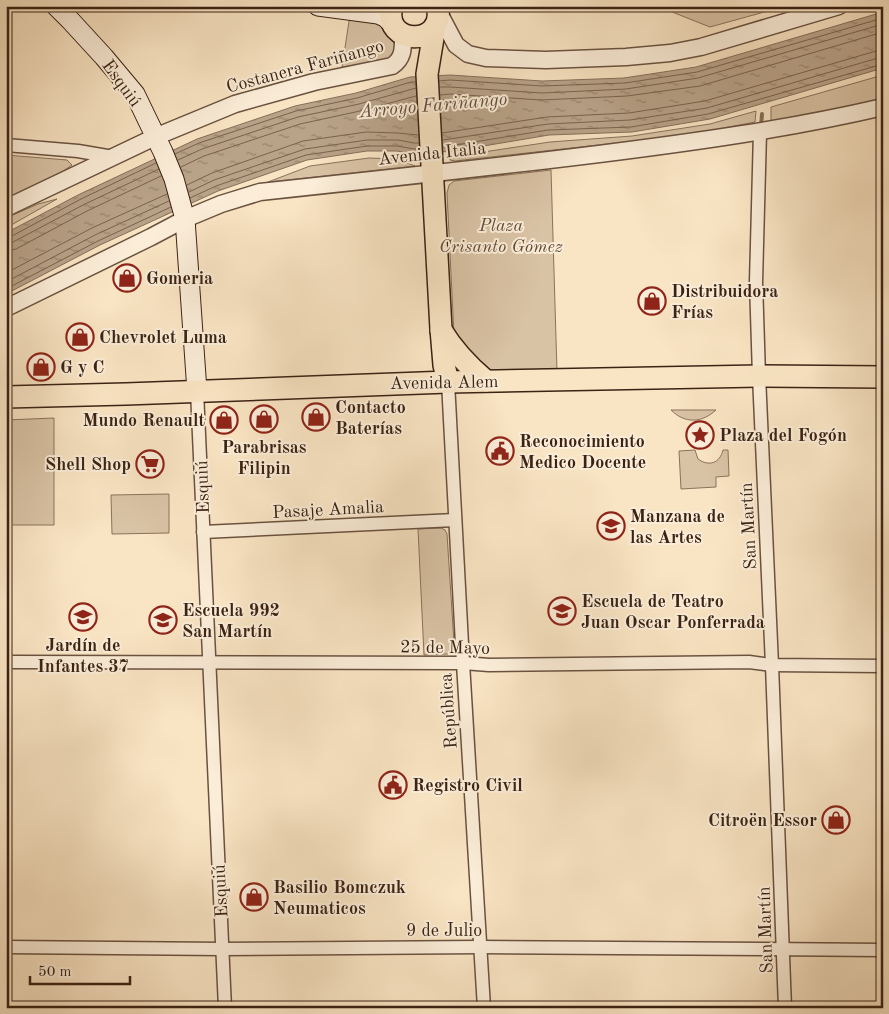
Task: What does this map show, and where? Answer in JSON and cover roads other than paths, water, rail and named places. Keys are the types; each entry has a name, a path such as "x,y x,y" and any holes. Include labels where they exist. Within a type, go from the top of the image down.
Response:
{"main road":[{"name":"Esquiú","path":"56,6 104,57 135,94 174,179 184,214 197,391"},
{"path":"318,6 386,16 415,38 430,33 437,15"},
{"path":"437,15 428,74 441,329 444,365 448,382"},
{"path":"399,25 428,74"},
{"path":"441,329 447,340 469,367 486,381"},
{"path":"407,383 425,368 431,358 441,329"},
{"name":"Avenida Alem","path":"6,397 486,381 758,376 883,377"}],"street":[{"path":"437,15 456,44 468,54 486,58 546,60 670,53 701,47 839,6"},
{"name":"Costanera Fariñango","path":"6,208 113,158 159,144 235,104 314,82 392,66 401,57 403,50 399,25"},
{"name":"Avenida Italia","path":"6,308 151,237 184,214 260,192 432,166 542,161 681,144 760,132 883,107"},
{"name":"San Martín","path":"760,132 756,282 758,376 772,665 785,1008"},
{"path":"6,145 78,151 113,158"},
{"name":"República","path":"448,382 484,1008"},
{"name":"Esquiú","path":"197,391 225,1008"},
{"name":"Pasaje Amalia","path":"203,532 455,520"},
{"name":"25 de Mayo","path":"6,662 463,663 489,665 750,662 772,665 883,666"},
{"name":"9 de Julio","path":"6,947 223,949 480,947 883,950"}],"water":[{"name":"Arroyo Fariñango","path":"883,12 883,68 710,119 632,132 549,135 454,151 414,154 397,151 367,151 307,160 218,191 100,245 6,294 6,233 78,195 197,139 295,106 356,93 410,77 450,75 542,81 624,78 696,67"}],"waterway":[{"path":"761,127 762,114"}],"place":[{"name":"Gomeria","path":"127,278"},
{"name":"Distribuidora Frías","path":"652,301"},
{"name":"Chevrolet Luma","path":"80,337"},
{"name":"G y C","path":"41,367"},
{"name":"Contacto Baterías","path":"316,417"},
{"name":"Parabrisas Filipin","path":"264,419"},
{"name":"Mundo Renault","path":"224,420"},
{"name":"Plaza del Fogón","path":"700,435"},
{"name":"Reconocimiento Medico Docente","path":"500,451"},
{"name":"Shell Shop","path":"150,464"},
{"name":"Manzana de las Artes","path":"611,526"},
{"name":"Escuela de Teatro Juan Oscar Ponferrada","path":"562,611"},
{"name":"Jardín de Infantes 37","path":"83,617"},
{"name":"Escuela 992 San Martín","path":"163,620"},
{"name":"Registro Civil","path":"393,785"},
{"name":"Citroën Essor","path":"836,820"},
{"name":"Basilio Bomczuk Neumaticos","path":"254,897"}],"park label":[{"name":"Plaza Crisanto Gómez","path":"501,235"}]}
